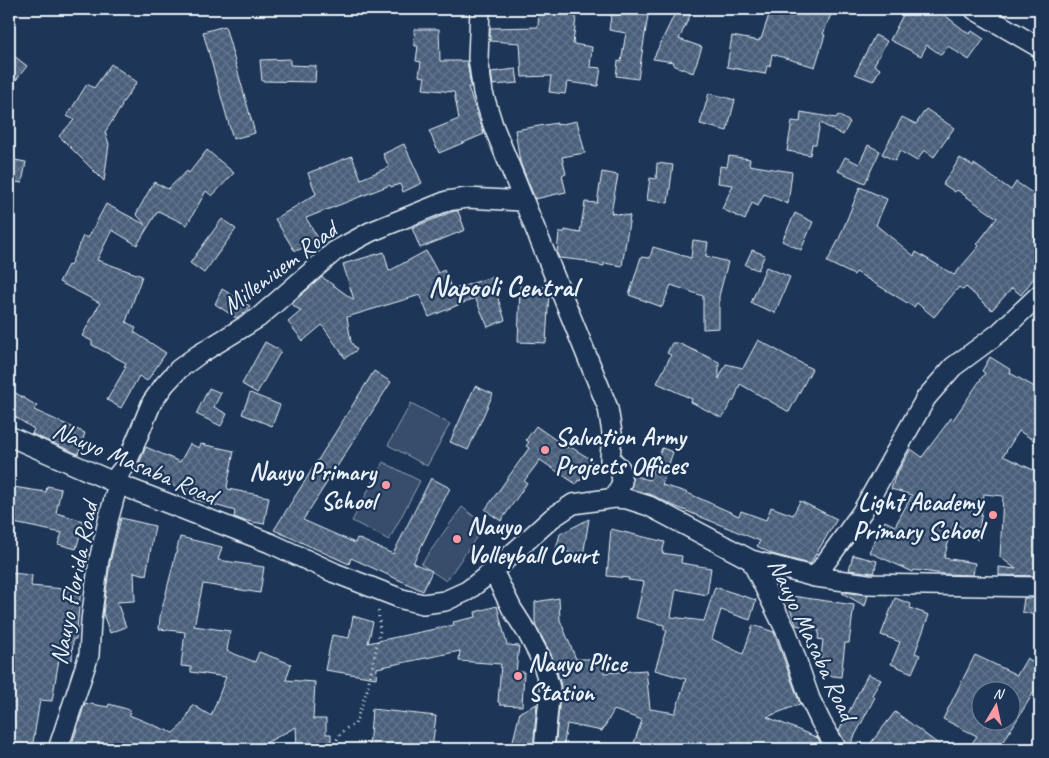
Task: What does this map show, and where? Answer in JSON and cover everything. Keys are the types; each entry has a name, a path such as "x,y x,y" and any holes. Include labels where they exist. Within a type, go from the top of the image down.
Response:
{"street":[{"path":"480,9 478,58 483,92 493,125 523,201 608,408 612,433 610,459 620,468 622,482 615,498"},
{"path":"975,10 1040,48"},
{"name":"Milleniuem Road","path":"116,482 126,465 152,402 169,379 198,355 258,318 310,270 335,251 370,232 447,201 467,198 523,201"},
{"path":"815,577 862,512 926,398 953,367 999,333 1040,294"},
{"name":"Nauyo Masaba Road","path":"9,436 116,482 270,543 335,573 402,599 423,604 445,601 468,591 552,518 573,504 615,498 649,506 751,560 787,633 810,699 837,749"},
{"name":"Nauyo Florida Road","path":"58,749 89,655 91,620 99,560 116,482"},
{"path":"751,560 815,577 868,584 1040,587"},
{"path":"493,571 542,661 550,688 544,749"}],"path":[{"path":"334,749 336,741 346,727 355,724 373,665 380,631 376,588"}],"shaded area":[{"path":"411,403 450,424 427,466 388,445"},
{"path":"383,462 420,481 389,540 352,521"},
{"name":"Nauyo Volleyball Court","path":"462,507 485,525 446,581 421,564"}],"building":[{"path":"539,9 577,9 573,44 592,47 590,67 601,68 598,86 567,82 565,94 549,92 551,76 522,77 520,43 490,41 490,28 538,27"},
{"path":"612,9 649,9 638,79 616,76 618,61 621,62 626,33 609,30"},
{"path":"677,9 693,9 679,39 702,47 693,73 673,65 674,62 653,59"},
{"path":"771,9 825,9 832,12 823,34 825,35 815,67 772,54 770,66 767,66 765,74 727,67 732,36 759,41"},
{"path":"906,9 937,9 969,34 972,31 984,39 969,60 948,46 941,55 927,45 921,56 890,40"},
{"path":"225,26 255,133 233,139 203,32"},
{"path":"414,29 439,29 440,61 467,61 471,87 468,87 484,134 439,153 429,131 459,119 454,92 423,89 425,77 419,76 421,62 416,61 418,46 415,46"},
{"path":"875,35 887,41 874,65 880,69 873,81 855,74"},
{"path":"9,52 27,66 9,89"},
{"path":"290,59 290,65 316,66 315,82 262,81 260,60"},
{"path":"111,64 137,82 105,132 109,144 104,181 59,136 74,120 67,116 87,84 94,88"},
{"path":"516,69 518,83 493,85 491,72"},
{"path":"709,93 735,100 727,131 700,124"},
{"path":"926,109 954,128 934,157 924,150 917,161 900,151 895,161 882,154 902,117 916,124"},
{"path":"801,112 836,118 838,115 850,122 843,135 820,123 816,144 812,144 810,155 787,151 792,121 800,122"},
{"path":"577,121 585,153 562,157 566,174 562,175 566,192 535,199 520,162 515,130"},
{"path":"404,144 422,183 403,192 400,184 391,187 390,185 306,218 318,238 299,250 294,250 275,219 316,194 308,173 352,156 361,179 389,167 383,154"},
{"path":"868,145 880,151 865,183 838,171 845,157 859,164"},
{"path":"207,150 234,173 212,196 206,191 187,225 158,211 137,245 112,230 97,260 142,276 126,322 136,328 134,332 166,353 147,381 139,376 121,408 107,400 126,367 124,366 126,363 92,345 92,341 82,336 100,303 59,282 68,265 70,266 83,236 88,238 106,204 146,225 136,214 154,182 168,189 187,171 189,173"},
{"path":"729,156 750,159 749,165 792,172 788,204 764,194 758,206 752,203 745,220 722,209 733,185 718,183 720,166 727,167"},
{"path":"960,158 973,166 974,164 1011,190 1016,182 1040,198 1040,270 1021,295 1012,288 992,310 966,287 963,290 959,287 934,317 917,303 914,307 856,272 854,275 827,262 839,239 860,187 887,199 876,225 914,256 916,252 954,275 979,246 977,244 997,218 957,190 955,192 943,184"},
{"path":"9,159 26,162 22,183 9,181"},
{"path":"657,163 673,165 668,203 647,200 650,178 656,179"},
{"path":"602,172 618,175 611,213 630,216 622,266 604,263 604,266 587,263 587,261 559,258 557,253 559,232 565,232 565,230 580,233 585,202 597,203"},
{"path":"458,211 465,230 420,248 412,228"},
{"path":"795,213 813,222 801,250 782,241"},
{"path":"222,219 236,229 204,273 190,263"},
{"path":"693,240 708,242 706,256 728,262 719,296 719,328 703,329 703,296 671,285 662,307 629,295 641,257 650,258 653,247 691,258"},
{"path":"752,250 765,255 758,270 745,265"},
{"path":"426,251 438,273 444,270 452,290 491,277 505,320 488,327 475,298 429,317 420,295 347,317 351,342 357,350 345,358 322,325 303,341 288,322 301,311 291,304 322,277 354,300 343,264 384,252 389,271"},
{"path":"766,267 790,277 775,313 751,303"},
{"path":"520,286 547,287 549,292 546,343 518,342"},
{"path":"222,289 250,306 246,312 236,318 215,304"},
{"path":"758,340 812,369 789,412 740,384 734,401 732,401 722,418 691,402 692,399 657,383 671,355 667,353 672,343 678,343 719,362 719,379 726,364 743,368"},
{"path":"265,342 281,351 257,393 242,384"},
{"path":"990,357 1011,370 1010,373 1040,390 1040,444 1019,431 1003,456 1040,473 1040,576 999,575 999,567 1016,569 1000,557 1003,496 984,494 978,540 954,522 944,558 975,563 973,575 914,570 913,572 869,552 885,521 895,526 912,495 891,489 895,477 911,449 922,457 951,418 953,420 985,373 982,371"},
{"path":"374,371 391,382 303,520 355,543 357,538 393,554 431,478 450,488 413,563 432,571 423,591 351,558 349,564 274,530"},
{"path":"475,386 493,394 468,450 450,442"},
{"path":"209,388 221,393 214,407 227,414 221,426 196,414"},
{"path":"9,389 37,406 34,410 85,433 78,454 32,434 34,429 9,413"},
{"path":"250,393 280,405 272,426 242,414"},
{"path":"536,426 567,448 569,446 592,460 580,481 578,480 576,484 540,460 524,481 527,483 501,521 485,510 529,448 526,446 529,442 526,440"},
{"path":"190,444 199,448 201,444 234,451 227,487 228,489 269,497 264,524 242,520 234,517 235,511 194,499 195,495 142,472 143,469 138,466 146,447 180,462"},
{"path":"662,448 673,452 662,485 683,491 739,516 741,511 766,520 771,507 793,515 800,501 837,519 810,564 772,554 757,546 760,541 652,495 631,489 632,475 649,480"},
{"path":"47,486 61,489 56,513 84,521 76,549 58,544 62,533 9,522 13,487 46,492"},
{"path":"121,518 155,526 146,575 134,572 135,601 117,602 126,627 110,633 103,614 110,562"},
{"path":"589,519 583,556 556,549 560,534"},
{"path":"611,529 665,542 662,553 682,556 681,563 711,568 707,595 676,589 671,617 704,621 715,587 756,600 750,620 721,610 712,639 743,654 753,625 774,632 800,704 767,717 818,738 824,749 716,749 683,744 682,749 632,749 642,720 614,710 602,731 567,724 563,749 555,749 561,685 552,656 536,626 535,602 559,598 560,620 576,659 604,659 604,673 646,670 650,709 675,713 686,679 655,670 667,630 664,630 664,625 636,618 644,582 628,580 629,578 607,576"},
{"path":"180,537 222,547 218,560 264,567 260,593 203,584 194,626 230,631 227,651 255,662 259,652 291,664 286,680 315,682 313,719 326,719 326,734 331,734 331,749 297,749 296,727 264,744 267,749 102,749 73,741 85,703 108,707 109,704 130,710 129,715 173,733 183,724 193,705 211,716 226,677 191,672 191,667 181,666 185,632 159,629 160,617"},
{"path":"853,555 877,561 874,573 849,570"},
{"path":"10,573 32,575 31,586 64,589 64,587 81,588 76,639 73,639 72,660 59,659 52,701 40,700 32,749 9,749 9,709 15,662 9,661"},
{"path":"842,593 868,595 865,606"},
{"path":"785,595 854,605 849,643 845,643 841,677 819,674 823,640 818,639 819,631 796,625"},
{"path":"895,598 911,604 910,608 929,615 915,653 920,655 912,673 891,664 900,642 881,635"},
{"path":"1024,598 1040,598 1040,616 1022,612"},
{"path":"497,606 507,645 519,646 516,672 524,672 522,706 500,705 498,702 501,664 459,661 460,651 377,668 376,678 325,670 332,635 349,638 353,616 373,622 368,643 454,625 453,622 476,617 475,612"},
{"path":"975,655 1017,675 1027,658 1040,666 1040,682 1022,711 1022,680 972,680 972,730 1011,730 999,749 968,749 977,736 943,719"},
{"path":"868,674 881,680 872,695 875,697 848,749 839,731"},
{"path":"537,704 533,749 511,749 520,712"},
{"path":"372,709 436,716 432,749 369,749"},
{"path":"895,712 945,749 901,749 893,743 884,749 866,749"}],"place":[{"name":"Salvation Army Projects Offices","path":"545,450"},
{"name":"Nauyo Primary School","path":"386,485"},
{"name":"Light Academy Primary School","path":"993,515"},
{"name":"Nauyo Volleyball Court","path":"457,539"},
{"name":"Nauyo Plice Station","path":"518,676"}],"district":[{"name":"Napooli Central","path":"503,286"}]}
